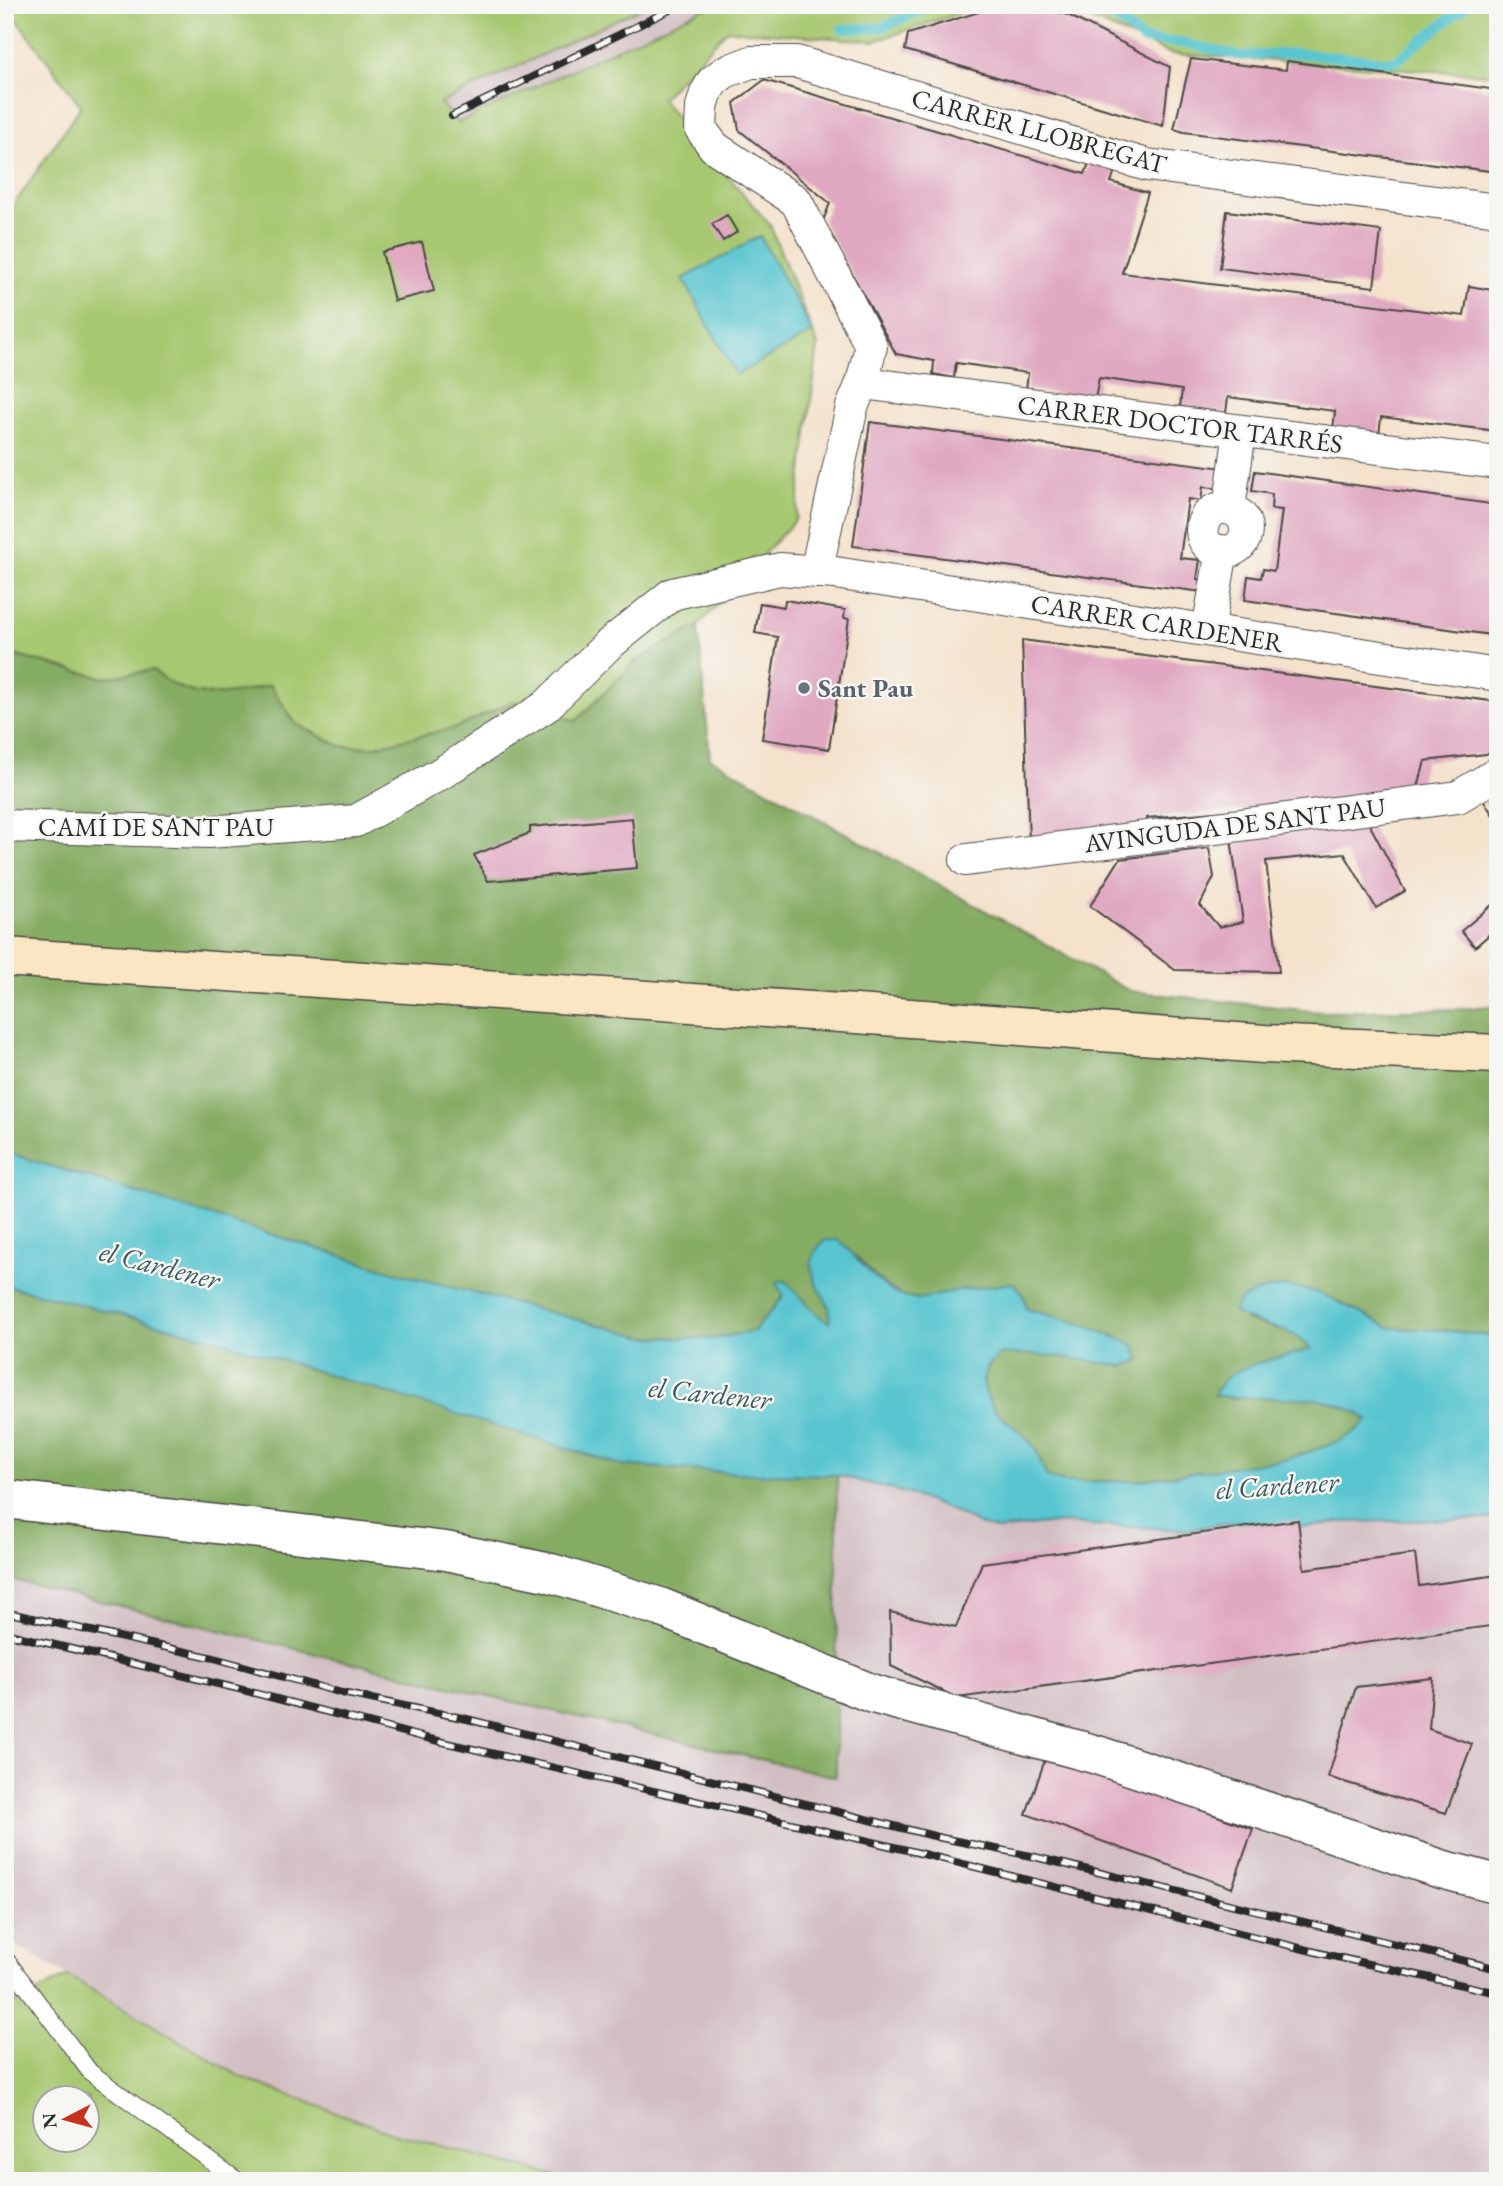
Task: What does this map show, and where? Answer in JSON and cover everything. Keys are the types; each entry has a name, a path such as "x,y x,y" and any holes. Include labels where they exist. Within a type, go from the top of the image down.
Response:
{"main road":[{"path":"5,957 1251,1043 1498,1054"}],"street":[{"name":"CARRER LLOBREGAT","path":"862,383 871,346 796,201 714,147 701,129 706,93 713,81 725,72 751,62 797,62 1147,165 1498,210"},
{"name":"CARRER DOCTOR TARRÉS","path":"862,383 1498,463"},
{"path":"816,572 852,407 862,383"},
{"path":"1208,631 1222,551 1237,547 1246,533 1242,517 1229,508 1240,432"},
{"name":"CAMÍ DE SANT PAU","path":"5,826 208,832 356,821 440,774 545,707 607,646 672,594 780,569 816,572"},
{"name":"CARRER CARDENER","path":"816,572 1498,675"},
{"name":"AVINGUDA DE SANT PAU","path":"966,860 1458,797 1498,773"},
{"path":"5,1499 446,1551 551,1573 660,1607 873,1694 1094,1754 1441,1869 1498,1884"}],"lane":[{"path":"5,1958 90,2072 238,2181"}],"shaded area":[{"path":"647,5 711,5 458,123 440,103"},
{"path":"837,1475 909,1494 999,1530 1054,1523 1190,1530 1249,1521 1309,1527 1339,1522 1498,1519 1498,2181 575,2181 392,2133 243,2078 5,1939 5,1578 497,1698 836,1777"}],"green space":[{"path":"6,5 647,5 440,103 458,123 711,5 986,5 874,41 727,30 661,99 770,225 818,346 796,519 698,626 636,661 576,721 514,701 458,727 372,747 340,746 296,724 270,685 238,692 209,694 181,688 153,670 104,678 5,653 5,218 81,106"},
{"path":"1058,5 1498,5 1498,75 1171,54"},
{"path":"698,626 710,758 1130,991 1320,1012 1460,1009 1498,1005 1498,1337 1444,1330 1391,1328 1376,1322 1245,1320 1295,1334 1312,1349 1260,1363 1230,1398 1323,1399 1349,1407 1368,1420 1341,1440 1286,1459 1135,1481 1064,1482 1047,1477 1028,1439 995,1411 985,1390 987,1369 997,1357 1010,1353 1041,1354 1124,1366 1117,1337 1027,1308 1023,1294 1014,1283 917,1298 888,1287 856,1256 815,1281 829,1307 830,1324 785,1281 784,1296 754,1331 713,1339 645,1337 393,1272 5,1152 5,653 104,678 153,670 181,688 209,694 238,692 270,685 296,724 340,746 372,747 458,727 514,701 576,721 636,661"},
{"path":"5,1285 211,1338 621,1465 751,1474 837,1475 836,1777 497,1698 5,1578"},
{"path":"68,1976 243,2078 392,2133 575,2181 5,2181 5,2008"}],"water":[{"path":"760,236 813,332 736,375 683,279"},
{"name":"el Cardener","path":"5,1152 393,1272 645,1337 713,1339 754,1331 784,1296 775,1282 785,1281 818,1315 830,1323 829,1307 815,1281 811,1265 815,1252 824,1240 839,1240 880,1282 903,1296 920,1298 1014,1283 1023,1294 1027,1309 1085,1325 1133,1344 1140,1360 1124,1366 1055,1356 1018,1354 1000,1355 987,1366 983,1381 987,1397 996,1412 1035,1448 1047,1477 1064,1482 1135,1481 1286,1459 1352,1434 1368,1420 1350,1409 1332,1403 1313,1399 1214,1395 1222,1382 1232,1374 1265,1361 1311,1349 1293,1335 1233,1312 1241,1300 1256,1292 1287,1286 1320,1293 1391,1328 1444,1330 1498,1337 1498,1519 1339,1522 1309,1527 1249,1521 1190,1530 1054,1523 999,1530 909,1494 837,1475 751,1474 621,1465 211,1338 5,1285"}],"building":[{"path":"1001,5 1036,5 1068,15 1170,67 1163,126 905,50 908,34"},
{"path":"1191,59 1286,70 1287,61 1498,90 1498,172 1174,129"},
{"path":"764,80 1085,174 1090,160 1116,168 1111,182 1148,193 1122,273 1464,316 1469,286 1498,291 1498,431 1381,417 1379,436 1333,430 1335,411 1228,397 1226,413 1180,407 1182,390 1099,378 1095,399 1026,389 1028,373 956,363 954,378 933,374 934,361 896,354 823,221 830,203 739,130 734,103"},
{"path":"1227,211 1381,231 1374,287 1220,268"},
{"path":"727,215 737,232 723,241 712,224"},
{"path":"422,242 434,291 394,301 382,252"},
{"path":"870,422 1224,468 1222,489 1203,487 1201,501 1188,499 1180,558 1200,560 1197,579 1204,580 1202,592 853,546"},
{"path":"1255,471 1498,505 1498,636 1245,600 1248,576 1261,578 1263,569 1274,571 1282,510 1271,509 1272,494 1252,491"},
{"name":"Sant Pau","path":"785,600 845,610 844,618 849,619 829,749 762,739 778,637 755,633 760,603 784,607"},
{"path":"1022,640 1498,702 1498,747 1486,754 1425,761 1416,795 1147,818 1148,831 1029,842"},
{"path":"1498,788 1498,823 1482,798"},
{"path":"632,818 637,868 488,881 474,855 530,833 530,827"},
{"path":"1366,818 1405,891 1376,908 1344,853 1266,861 1279,972 1175,970 1090,906 1120,859 1209,848 1214,877 1200,905 1219,927 1243,922 1231,839"},
{"path":"1498,900 1498,941 1491,933 1475,947 1461,931"},
{"path":"1298,1520 1304,1569 1415,1554 1419,1586 1498,1575 1498,1625 957,1698 891,1666 890,1612 956,1627 982,1563"},
{"path":"1433,1678 1429,1729 1472,1744 1446,1813 1328,1777 1356,1687"},
{"path":"1047,1754 1253,1829 1232,1888 1026,1814"}],"waterway":[{"path":"842,29 880,28 934,5"},
{"path":"1091,5 1124,24 1143,40 1184,43 1241,56 1296,53 1395,62 1467,5"}],"railway":[{"path":"452,116 680,5"},
{"path":"5,1612 214,1658 342,1693 467,1719 942,1838 1031,1856 1498,1969"},
{"path":"5,1633 239,1689 430,1739 903,1849 1328,1955 1498,1993"}],"place":[{"name":"Sant Pau","path":"804,688"}]}
